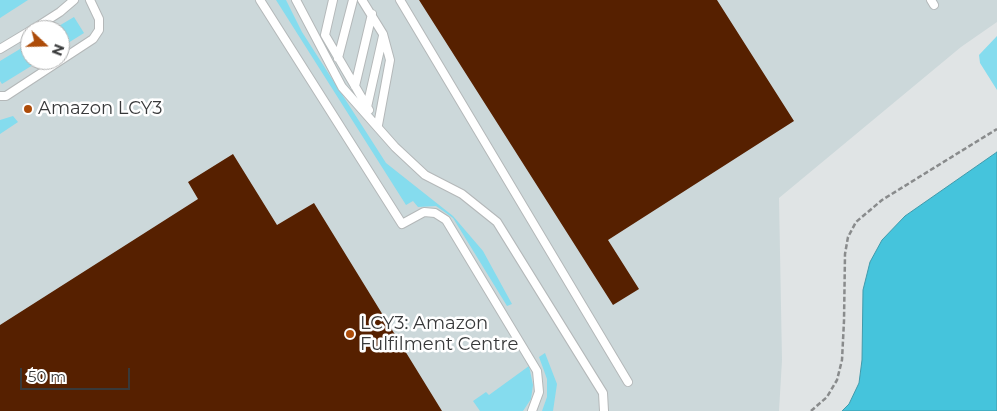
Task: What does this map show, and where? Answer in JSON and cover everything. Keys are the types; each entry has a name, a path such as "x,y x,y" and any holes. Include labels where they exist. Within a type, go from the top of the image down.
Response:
{"lane":[{"path":"47,20 74,0"},
{"path":"0,96 6,96 93,39 100,30 99,19 90,0"},
{"path":"260,0 402,224 424,212 435,213 446,220 537,371 540,392 532,411"},
{"path":"296,0 342,87 395,146 425,175 462,194 497,222 603,393 604,411"},
{"path":"333,0 324,35 378,125"},
{"path":"338,58 353,0"},
{"path":"362,0 383,34 390,60 378,125"},
{"path":"400,0 628,382"},
{"path":"355,86 372,14"},
{"path":"367,107 383,34"},
{"path":"0,49 20,37"}],"path":[{"path":"811,411 827,397 837,380 842,360 845,254 848,237 856,222 882,200 997,129"}],"shaded area":[{"path":"0,0 997,0 997,22 961,47 779,198 782,360 779,411 0,411"},
{"path":"0,0 28,0 0,18"},
{"path":"276,0 286,0 302,32 386,163 453,216 483,251 512,304 507,306 453,218 436,206 418,207 413,201 406,205"},
{"path":"74,17 84,33 70,42 70,20"},
{"path":"997,36 997,90 980,63 979,55"},
{"path":"20,49 20,70 25,70 2,84 0,81 0,61"},
{"path":"13,116 18,122 0,134 0,120"},
{"path":"997,152 997,411 842,411 849,404 859,383 862,360 863,290 870,262 882,240 905,216"},
{"path":"545,353 557,384 553,411 542,411 547,397 547,379 539,357"},
{"path":"529,366 533,385 531,399 523,411 480,411 473,401 486,392 489,395"}],"building":[{"path":"419,0 717,0 794,121 608,240 639,289 613,305"},
{"path":"233,154 277,225 314,203 442,411 0,411 0,325 198,199 188,182"}],"place":[{"name":"Amazon LCY3","path":"28,109"},
{"name":"LCY3: Amazon Fulfilment Centre","path":"350,334"}]}
